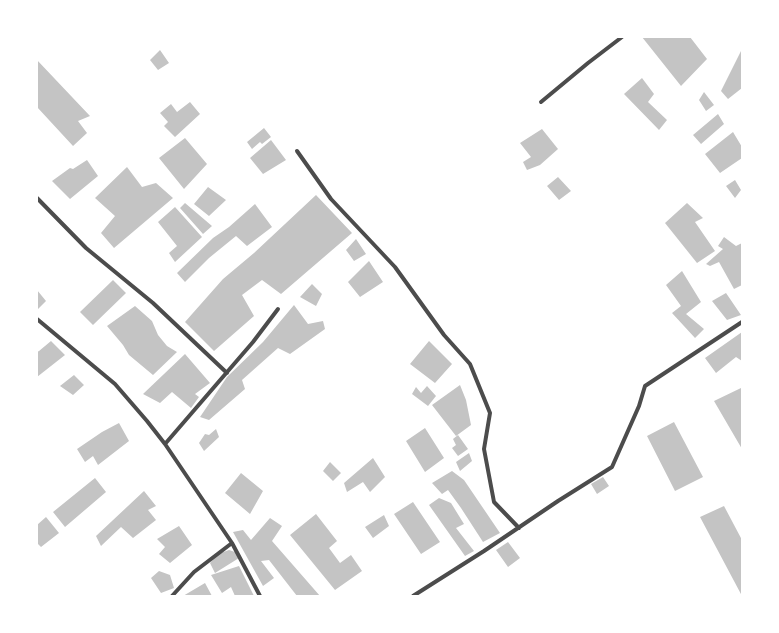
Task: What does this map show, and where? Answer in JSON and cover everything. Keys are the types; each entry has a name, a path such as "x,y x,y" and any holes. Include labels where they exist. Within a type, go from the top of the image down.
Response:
{"street":[{"path":"541,102 622,37"},
{"path":"297,151 330,198 395,267 444,335 470,364 490,413 484,449 494,502 519,528"},
{"path":"37,198 86,248 153,304 227,373"},
{"path":"165,444 253,342 278,309"},
{"path":"37,319 115,384 147,421 165,444 232,543 260,596"},
{"path":"413,596 484,552 612,467 639,406 644,386 742,322"},
{"path":"172,596 194,572 232,543"}],"building":[{"path":"642,37 690,37 707,59 681,86"},
{"path":"742,49 742,88 728,99 721,91"},
{"path":"160,50 169,63 158,70 150,60"},
{"path":"37,60 90,116 78,121 87,133 73,146 37,107"},
{"path":"642,78 654,94 648,102 667,120 659,130 624,94"},
{"path":"704,92 714,105 706,111 699,100"},
{"path":"190,102 200,114 175,137 164,126 168,122 160,113 171,104 177,112"},
{"path":"718,114 724,124 701,144 693,135"},
{"path":"264,128 271,137 262,144 260,142 252,149 247,142"},
{"path":"542,129 558,149 540,165 527,170 523,162 531,157 520,143"},
{"path":"733,132 742,147 742,158 720,173 705,154"},
{"path":"185,138 207,164 184,189 159,158"},
{"path":"271,140 286,160 263,174 250,158"},
{"path":"87,160 98,176 70,199 52,181 70,168 73,169"},
{"path":"127,167 142,187 156,183 173,198 114,248 101,233 115,216 95,198"},
{"path":"558,177 571,191 559,200 547,186"},
{"path":"735,180 741,190 735,198 726,186"},
{"path":"208,187 226,200 209,216 194,204"},
{"path":"316,195 352,233 281,294 262,280 242,295 254,316 214,351 185,322 223,279 254,253"},
{"path":"185,203 212,226 203,234 180,208"},
{"path":"687,203 703,218 695,222 715,251 697,263 665,223"},
{"path":"255,204 272,227 247,246 236,236 209,258 185,282 177,273 213,238 229,227"},
{"path":"175,207 202,237 175,262 169,253 177,246 158,222"},
{"path":"724,237 736,246 742,243 742,285 734,289 719,262 710,266 706,264 723,249 718,246"},
{"path":"356,239 366,254 354,261 346,250"},
{"path":"369,261 383,282 360,297 348,282"},
{"path":"682,271 701,302 686,314 704,329 695,338 672,313 681,306 666,285"},
{"path":"113,280 126,293 93,325 80,312"},
{"path":"312,284 322,294 316,306 300,297"},
{"path":"37,290 46,301 37,310"},
{"path":"726,293 741,315 727,320 712,301"},
{"path":"294,305 308,324 323,321 325,329 290,354 278,348 242,380 245,389 209,420 200,417 227,377 263,342"},
{"path":"135,306 152,321 158,335 167,346 177,352 153,375 129,355 123,345 107,326"},
{"path":"742,332 742,361 736,357 716,373 705,358"},
{"path":"51,341 65,355 37,377 37,352"},
{"path":"429,341 452,364 435,383 410,364"},
{"path":"185,354 210,383 195,394 199,397 191,408 172,392 160,403 143,394"},
{"path":"74,375 84,385 73,395 60,386"},
{"path":"460,385 466,400 471,425 456,436 432,405"},
{"path":"427,386 436,396 428,406 412,394 416,387 421,393"},
{"path":"741,388 742,390 742,449 714,401"},
{"path":"674,422 703,477 675,491 647,436"},
{"path":"119,423 129,441 98,465 93,456 85,462 77,449 102,432"},
{"path":"425,428 444,458 425,472 406,441"},
{"path":"216,429 219,437 204,451 199,443 205,434 209,435"},
{"path":"458,435 468,449 458,456 452,448 456,445 453,439"},
{"path":"469,453 472,461 460,471 456,462"},
{"path":"373,458 385,477 370,492 363,482 347,492 344,483"},
{"path":"330,462 341,473 333,481 323,471"},
{"path":"452,471 464,480 500,533 483,542 448,490 442,494 432,483"},
{"path":"241,473 263,491 250,514 225,493"},
{"path":"603,477 609,486 597,494 591,484"},
{"path":"95,478 106,492 65,527 53,512"},
{"path":"144,491 156,506 148,510 156,520 133,538 121,527 101,546 96,536"},
{"path":"439,498 451,503 464,524 456,528 474,551 465,556 429,505"},
{"path":"413,502 440,542 421,554 394,514"},
{"path":"724,506 742,540 742,596 700,517"},
{"path":"316,514 337,541 329,548 340,563 351,555 362,571 335,590 290,535"},
{"path":"384,515 389,526 373,538 365,527"},
{"path":"46,517 59,533 41,547 37,543 37,525"},
{"path":"270,518 282,526 272,541 320,596 297,596 269,560 261,561 274,578 263,586 233,532 243,530 251,540"},
{"path":"179,526 192,545 170,563 159,554 165,547 157,539"},
{"path":"508,542 520,558 508,567 496,550"},
{"path":"229,550 235,552 239,558 215,573 210,563 218,554"},
{"path":"239,566 254,596 235,596 231,587 222,593 211,575"},
{"path":"159,571 170,575 174,588 161,593 151,578"},
{"path":"205,583 212,596 183,596"}]}
